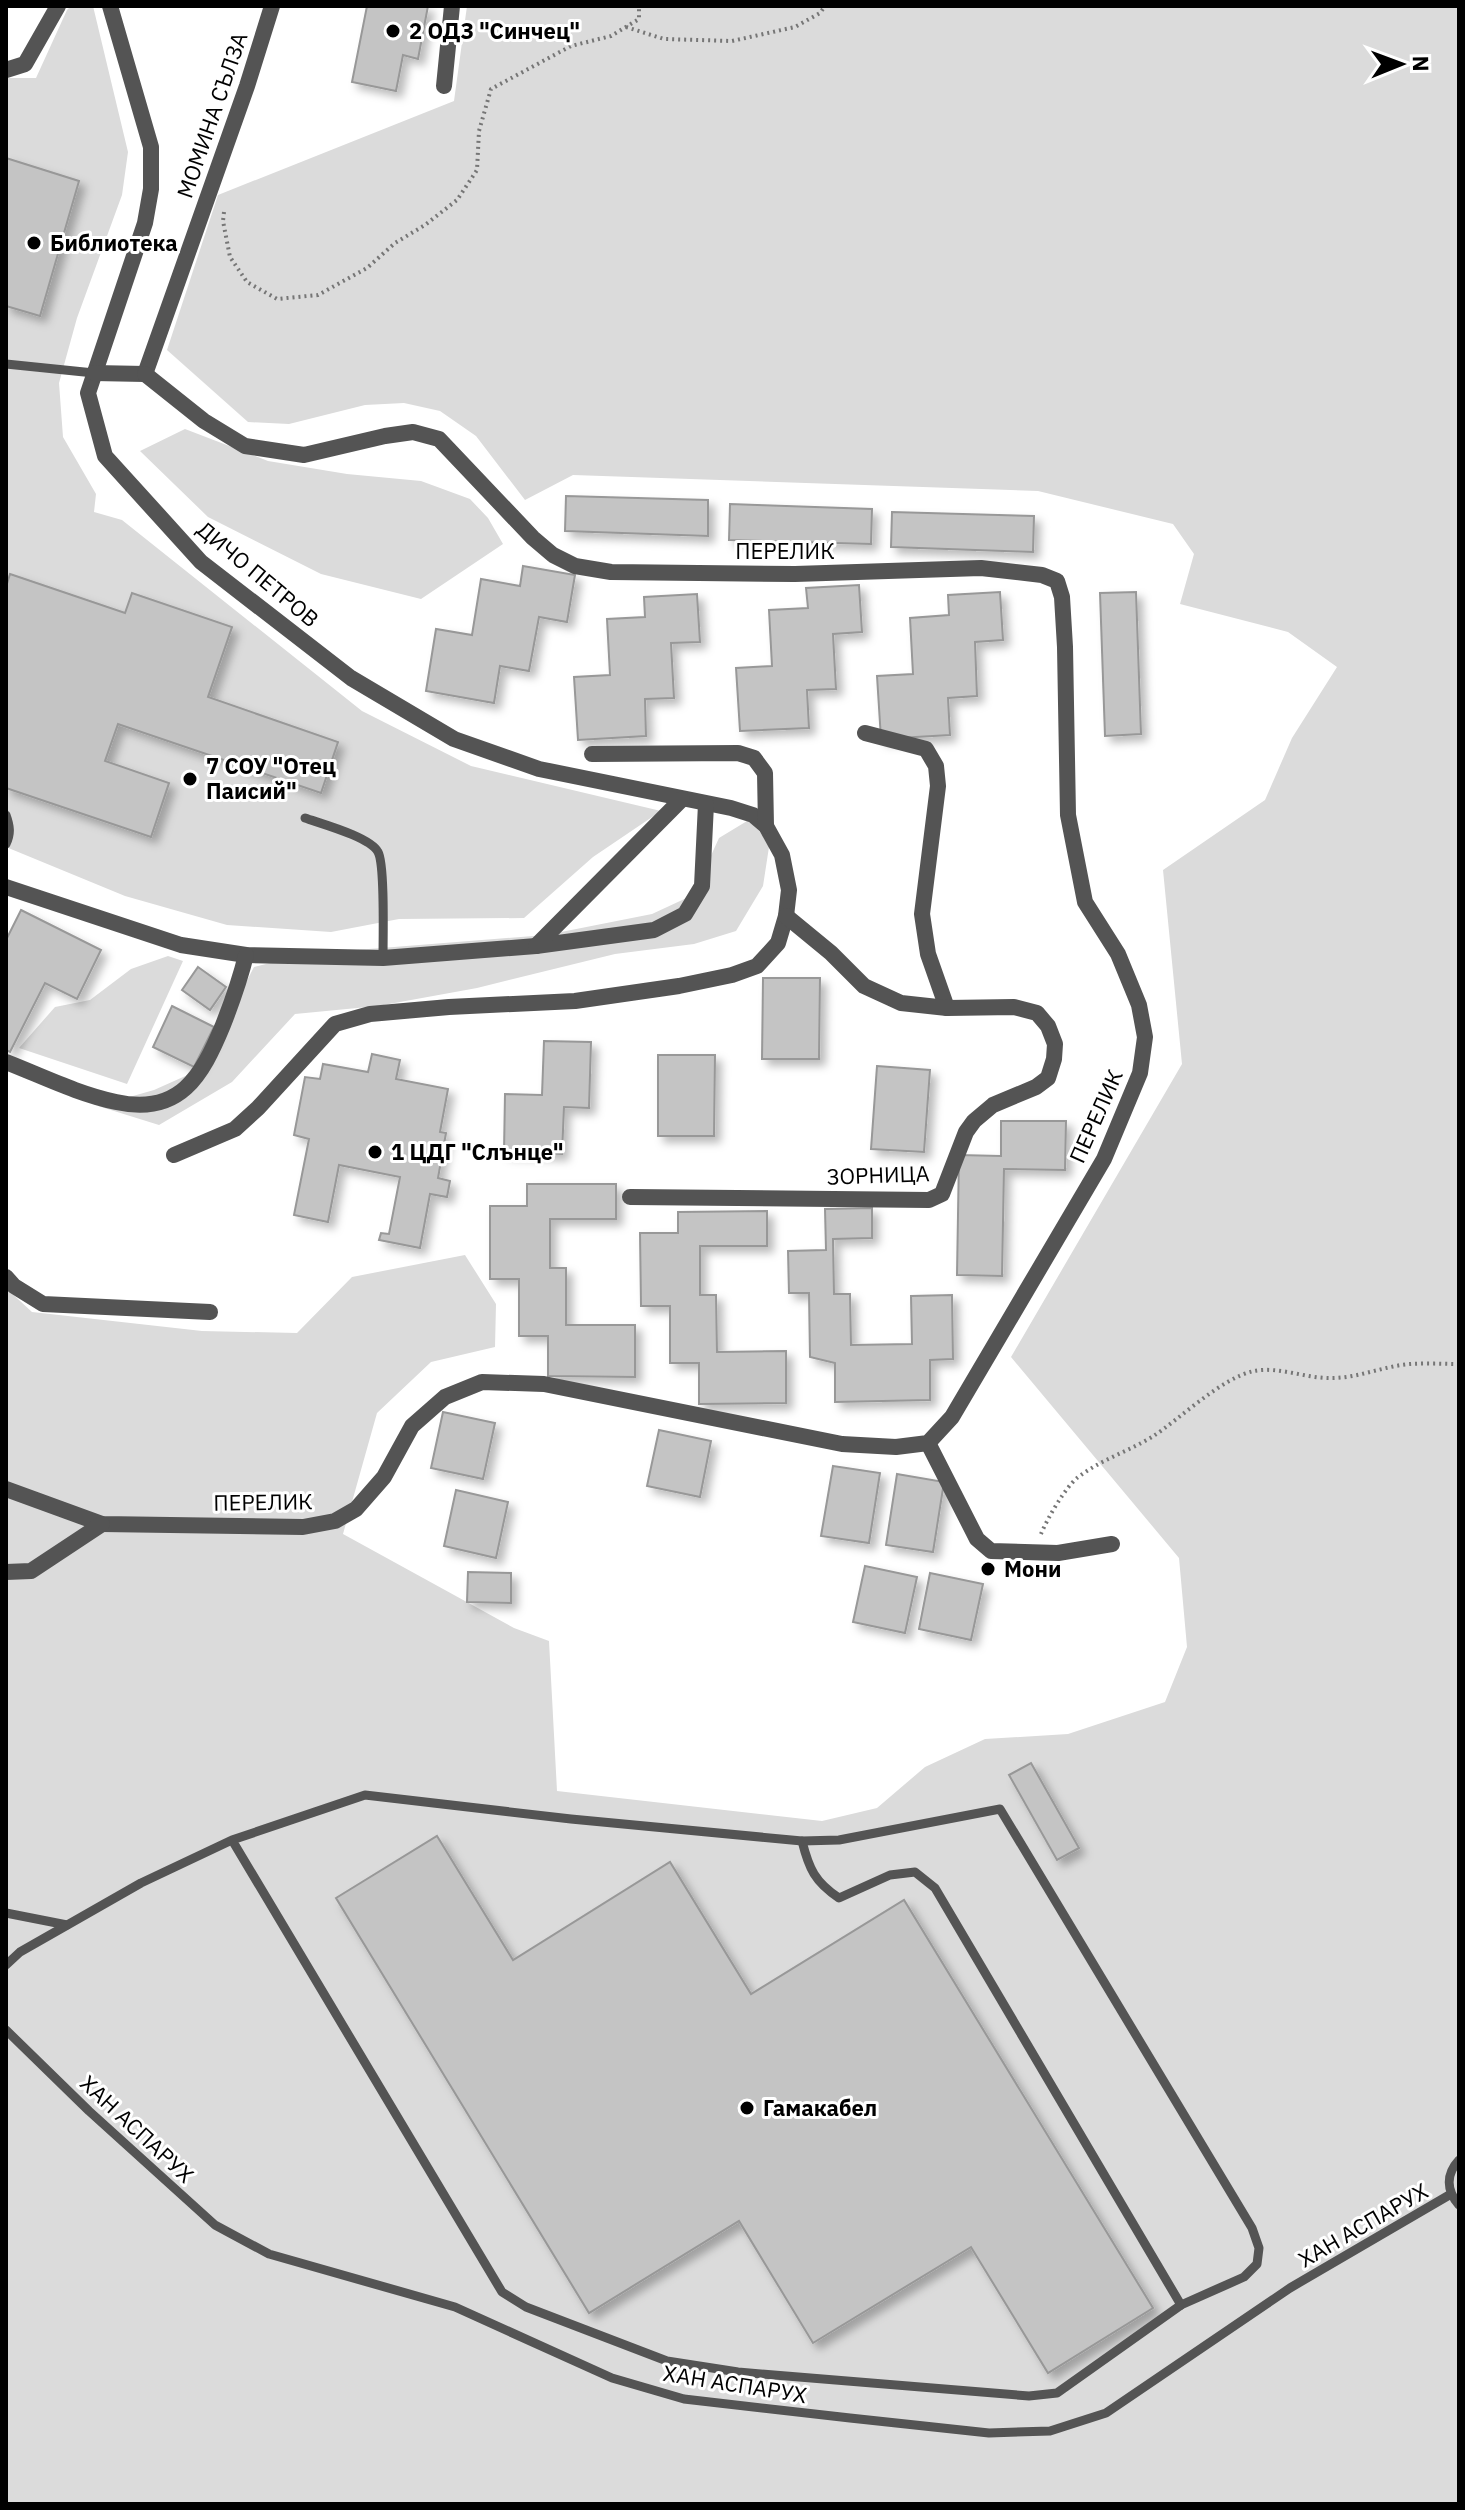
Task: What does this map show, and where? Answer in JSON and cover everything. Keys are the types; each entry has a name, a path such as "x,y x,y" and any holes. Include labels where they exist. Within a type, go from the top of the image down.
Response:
{"street":[{"path":"6,70 25,64 58,6"},
{"name":"ДИЧО ПЕТРОВ","path":"110,6 151,147 151,189 145,223 88,393 105,456 201,562 351,678 454,739 539,769 731,808 753,815 766,826"},
{"name":"МОМИНА СЪЛЗА","path":"145,374 247,86 272,6"},
{"path":"444,86 452,6"},
{"path":"94,373 145,374"},
{"name":"ПЕРЕЛИК","path":"6,1489 102,1524 303,1527 335,1521 356,1509 384,1477 412,1426 445,1397 482,1382 544,1384 842,1444 896,1447 928,1443 952,1417 1104,1159 1140,1073 1145,1037 1139,1005 1118,954 1085,902 1068,815 1065,647 1062,597 1057,581 1042,575 981,568 764,574 611,572 575,566 553,555 533,538 439,439 413,432 304,455 245,446 204,421 145,374"},
{"path":"865,733 926,749 936,766 938,786 922,914 928,954 947,1008"},
{"path":"174,1155 235,1129 335,1024 370,1014 575,1001 679,986 732,975 757,966 778,943 789,890 782,855 766,826 765,773 754,758 738,753 592,754"},
{"path":"536,946 682,799"},
{"path":"6,887 181,945 246,955 383,958 536,946 654,930 685,914 702,886 706,804"},
{"name":"ЗОРНИЦА","path":"630,1197 929,1200 942,1194 966,1132 974,1121 993,1105 1036,1087 1048,1078 1055,1044 1048,1026 1037,1013 1014,1007 947,1008 901,1003 864,986 831,953 786,916"},
{"path":"6,1062 118,1103 145,1105 161,1102 184,1091 208,1062 238,988 246,955"},
{"path":"6,1277 14,1286 43,1304 210,1312"},
{"path":"928,1443 977,1539 991,1551 1058,1553 1112,1544"},
{"path":"6,1572 31,1571 102,1524"}],"lane":[{"path":"6,364 94,373"},
{"path":"6,815 10,837 6,844"},
{"path":"305,818 367,842 378,852 383,958"},
{"path":"6,1965 20,1952 141,1883 232,1840 365,1795 802,1841 839,1840 1000,1809 1252,2228 1259,2248 1257,2264 1244,2277 1181,2305 1057,2393 1029,2396 738,2372 667,2361 526,2307 502,2292 232,1840"},
{"path":"802,1841 808,1866 822,1887 839,1898 890,1875 902,1873 915,1872 935,1888 1181,2305"},
{"path":"6,1913 67,1925"},
{"name":"ХАН АСПАРУХ","path":"6,2030 89,2111 215,2225 269,2254 455,2307 612,2378 684,2399 850,2418 989,2433 1050,2431 1106,2413 1290,2288 1451,2194"},
{"name":"ХАН АСПАРУХ","path":"1459,2160 1449,2175 1451,2194 1459,2205"}],"path":[{"path":"224,209 223,221 230,257 247,282 277,299 318,295 367,268 395,243 457,200 477,170 479,131 491,89 571,46 611,36 639,19 639,6"},
{"path":"626,27 664,39 732,41 795,27 820,13 825,6"},
{"path":"1033,1554 1045,1523 1075,1480 1108,1458 1152,1437 1237,1378 1254,1371 1270,1371 1335,1379 1410,1364 1459,1364"}],"shaded area":[{"path":"71,6 93,6 128,152 122,195 77,318 59,383 63,437 96,494 94,512 122,520 362,711 471,766 661,811 593,857 524,918 399,919 331,932 227,925 125,896 6,847 6,78 36,78"},
{"path":"467,6 1459,6 1459,2504 6,2504 6,1288 32,1312 202,1331 297,1333 352,1277 465,1255 496,1304 495,1347 431,1362 377,1413 343,1534 514,1628 549,1641 557,1791 822,1821 877,1808 925,1767 985,1739 1068,1734 1165,1702 1187,1647 1179,1558 1011,1357 1182,1064 1163,870 1265,800 1292,738 1337,667 1288,632 1180,604 1194,554 1173,524 1038,491 573,475 525,500 476,436 440,411 404,403 365,405 289,424 248,422 167,350 218,195 454,101"},
{"path":"185,429 268,461 347,474 421,481 470,499 488,518 503,544 421,599 321,574 208,517 140,451"},
{"path":"752,818 769,847 763,886 736,931 694,944 615,954 477,988 378,1006 295,1014 232,1082 159,1125 98,1106 154,1090 201,1069 254,967 306,954 546,935 652,914 693,895 719,838"},
{"path":"168,956 183,961 127,1084 19,1048 55,1007 90,1000 131,969"}],"building":[{"name":"2 ОДЗ \"Синчец\"","path":"367,6 428,6 418,59 403,55 396,91 352,82"},
{"name":"Библиотека","path":"6,158 79,181 40,316 6,306"},
{"path":"566,496 708,500 708,536 565,531"},
{"path":"730,504 872,509 871,544 729,540"},
{"path":"892,512 1034,516 1033,552 891,547"},
{"path":"523,566 575,575 567,622 539,617 529,671 500,666 494,703 426,691 436,629 472,635 481,579 520,586"},
{"path":"10,574 125,613 132,593 232,627 208,697 338,742 321,793 118,724 105,761 169,783 151,837 6,788 6,587"},
{"path":"859,585 862,632 833,634 836,689 807,690 809,728 740,731 736,668 772,666 769,610 808,608 806,588"},
{"path":"1000,592 1003,640 975,642 977,696 948,698 950,735 881,739 877,676 913,674 910,618 949,615 948,595"},
{"path":"1136,592 1141,734 1105,736 1100,593"},
{"path":"697,594 700,642 671,643 674,698 645,699 646,736 578,740 574,677 610,675 607,619 645,617 644,597"},
{"path":"21,910 101,950 77,999 45,983 10,1052 6,1050 6,940"},
{"path":"198,967 226,987 210,1010 182,990"},
{"path":"763,978 820,978 819,1059 762,1059"},
{"path":"172,1006 214,1027 194,1067 153,1047"},
{"path":"544,1041 591,1042 589,1108 564,1107 562,1154 504,1152 505,1094 542,1095"},
{"name":"1 ЦДГ \"Слънце\"","path":"372,1054 400,1060 396,1079 448,1089 440,1132 446,1133 438,1178 450,1181 447,1197 430,1194 420,1248 379,1240 381,1233 389,1234 400,1177 339,1165 328,1222 294,1215 309,1139 294,1135 305,1077 320,1079 323,1064 368,1072"},
{"path":"658,1055 715,1055 714,1136 658,1136"},
{"path":"877,1066 930,1070 924,1152 871,1149"},
{"path":"1001,1121 1066,1121 1065,1170 1004,1169 1002,1276 957,1275 959,1155 1001,1156"},
{"path":"527,1184 616,1184 616,1219 550,1219 550,1268 566,1268 566,1325 635,1325 635,1377 548,1376 548,1336 519,1336 519,1279 490,1279 490,1206 527,1206"},
{"path":"872,1208 872,1238 833,1239 834,1294 850,1294 851,1345 912,1344 911,1296 952,1295 953,1359 930,1360 930,1400 835,1402 835,1363 810,1357 809,1293 789,1293 788,1251 826,1250 825,1209"},
{"path":"767,1211 767,1246 700,1246 700,1295 716,1295 717,1352 786,1351 786,1403 699,1404 699,1363 670,1363 670,1306 641,1306 640,1233 678,1233 678,1212"},
{"path":"443,1412 495,1423 483,1479 431,1468"},
{"path":"659,1430 711,1441 700,1497 647,1486"},
{"path":"833,1466 880,1473 869,1543 821,1536"},
{"path":"897,1474 944,1482 933,1552 886,1545"},
{"path":"456,1490 508,1502 496,1558 444,1546"},
{"path":"865,1566 917,1577 905,1633 853,1622"},
{"path":"468,1572 511,1573 511,1603 467,1602"},
{"path":"930,1573 983,1584 971,1640 919,1629"},
{"path":"1031,1763 1079,1848 1057,1860 1009,1775"},
{"name":"Гамакабел","path":"437,1836 513,1960 670,1862 751,1994 904,1900 1153,2308 1048,2373 971,2247 813,2343 739,2221 589,2313 336,1898"}],"place":[{"name":"2 ОДЗ \"Синчец\"","path":"393,31"},
{"name":"Библиотека","path":"34,243"},
{"name":"7 СОУ \"Отец Паисий\"","path":"190,779"},
{"name":"1 ЦДГ \"Слънце\"","path":"375,1152"},
{"name":"Мони","path":"988,1569"},
{"name":"Гамакабел","path":"747,2108"}]}
